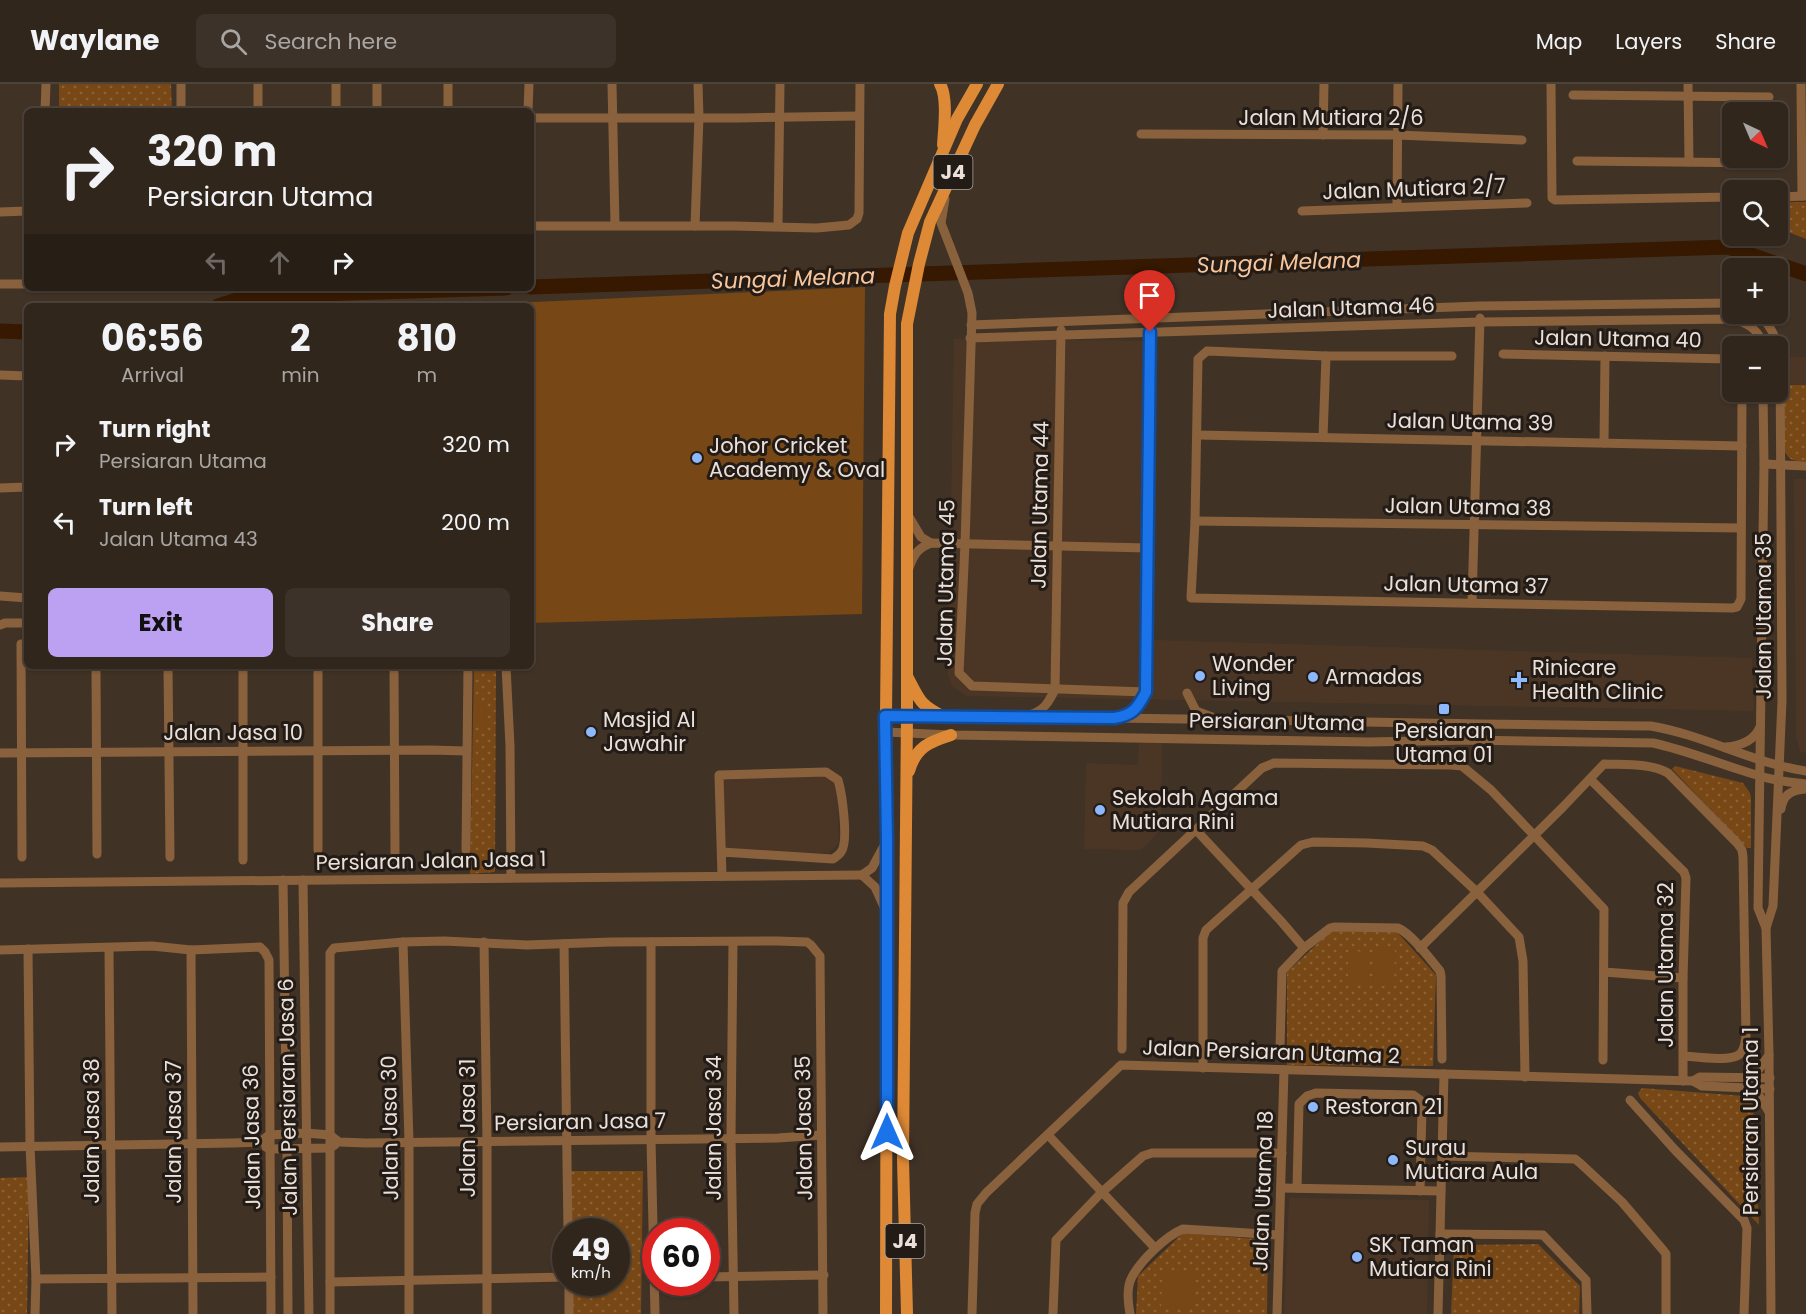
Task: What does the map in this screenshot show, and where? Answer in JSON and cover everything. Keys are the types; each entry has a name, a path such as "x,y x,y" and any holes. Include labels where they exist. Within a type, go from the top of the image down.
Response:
{"main road":[{"path":"940,84 944,98 943,153"},
{"name":"J4","path":"886,1314 885,716 890,314 908,233 957,119 978,84"},
{"name":"J4","path":"907,1314 903,1168 908,324 919,264 930,222 983,108 998,84"},
{"path":"906,674 926,708 944,717"},
{"path":"906,783 916,754 928,742 951,735"}],"street":[{"path":"45,108 46,84"},
{"path":"181,84 181,108"},
{"path":"258,84 258,108"},
{"path":"336,84 336,108"},
{"path":"377,84 377,108"},
{"path":"448,84 448,108"},
{"path":"528,108 529,84"},
{"path":"612,84 615,225"},
{"path":"695,226 698,84"},
{"path":"778,226 780,84"},
{"path":"534,226 817,228 846,226 857,219 859,213 860,84"},
{"path":"1323,135 1324,84"},
{"path":"1397,207 1398,84"},
{"path":"1551,84 1552,198 1722,197"},
{"path":"1688,84 1689,162"},
{"path":"1788,197 1804,196 1801,84"},
{"path":"1573,95 1769,97"},
{"path":"534,118 859,116"},
{"name":"Jalan Mutiara 2/6","path":"1141,134 1398,135 1522,140"},
{"path":"1577,161 1722,162"},
{"name":"Jalan Utama 45","path":"950,179 941,223 968,293 972,313 959,673 972,686 1146,692"},
{"name":"Jalan Mutiara 2/7","path":"1302,211 1527,203"},
{"path":"0,212 24,212"},
{"path":"0,284 24,284"},
{"name":"Jalan Utama 46","path":"971,325 1480,306 1722,303"},
{"path":"1472,603 1480,306"},
{"path":"1114,718 1133,712 1146,692 1150,318"},
{"name":"Jalan Utama 46","path":"970,338 1480,322 1732,319 1743,322 1760,336"},
{"name":"Jalan Utama 44","path":"1055,689 1061,322"},
{"name":"Jalan Utama 35","path":"1768,324 1780,351 1782,701 1779,766"},
{"path":"1195,521 1198,359 1207,351 1326,356 1452,356"},
{"name":"Jalan Utama 40","path":"1503,354 1722,359"},
{"path":"1323,437 1326,356"},
{"path":"1604,443 1605,356"},
{"path":"0,375 24,376"},
{"path":"1741,528 1742,402"},
{"name":"Jalan Utama 35","path":"1760,761 1764,402"},
{"name":"Jalan Utama 39","path":"1197,435 1742,446"},
{"path":"1764,464 1806,466"},
{"path":"0,488 24,488"},
{"path":"907,513 921,537 931,543"},
{"name":"Jalan Utama 38","path":"1195,521 1741,528"},
{"name":"Jalan Utama 37","path":"1195,521 1191,598 1732,608 1739,605 1741,599 1741,528"},
{"path":"907,573 913,556 919,548 931,543 1148,548"},
{"path":"0,596 24,598"},
{"path":"0,625 24,623"},
{"path":"21,644 22,857"},
{"path":"96,669 97,854"},
{"path":"168,669 170,857"},
{"path":"243,669 243,861"},
{"path":"318,669 318,850"},
{"path":"394,669 395,853"},
{"path":"466,850 468,669"},
{"path":"506,669 512,878"},
{"path":"1021,717 1044,708 1055,689"},
{"path":"1187,693 1196,711 1218,720"},
{"name":"Persiaran Utama","path":"885,716 1651,726 1667,729 1760,761 1806,771"},
{"path":"1720,747 1734,747 1749,741 1758,734 1760,728"},
{"name":"Persiaran Utama","path":"886,732 1369,742 1469,740 1653,743 1760,776 1806,784"},
{"name":"Jalan Jasa 10","path":"0,753 466,751"},
{"name":"Persiaran Utama 1","path":"1760,761 1758,908 1766,928"},
{"path":"1122,1049 1123,903 1129,892 1262,768 1274,763 1451,765 1462,766 1476,777 1604,909 1603,1060"},
{"path":"1420,948 1604,764 1660,769 1668,773 1737,843 1742,850 1743,858 1746,1036 1743,1051 1738,1056 1728,1058 1684,1056"},
{"name":"Persiaran Utama 1","path":"1771,1314 1770,1078 1766,928 1773,906 1779,766"},
{"path":"722,852 833,859 841,852 844,844 843,796 838,780 826,772 719,775 722,876"},
{"name":"Jalan Utama 32","path":"1590,779 1684,872 1686,878 1683,978 1684,1056 1688,1081"},
{"path":"1776,847 1782,803 1791,792 1806,789"},
{"path":"1196,830 1304,948"},
{"path":"886,914 882,899 875,887 862,875 872,868 880,857 887,839"},
{"path":"1203,1068 1203,938 1206,930 1301,845 1313,842 1423,846 1432,850 1477,892 1519,937 1523,961 1525,1077"},
{"name":"Persiaran Jalan Jasa 1","path":"0,883 862,875"},
{"name":"Jalan Persiaran Jasa 6","path":"282,880 288,1314"},
{"name":"Jalan Persiaran Jasa 6","path":"303,880 309,1314"},
{"path":"1280,1048 1282,971 1304,948 1334,927 1398,928 1403,930 1440,971 1442,1059"},
{"path":"330,1314 330,953 336,946 403,942 484,942 526,945 733,942"},
{"name":"Jalan Jasa 30","path":"403,942 409,1142 409,1314"},
{"name":"Jalan Jasa 31","path":"484,942 487,1314"},
{"path":"651,942 653,1218"},
{"name":"Jalan Jasa 35","path":"733,942 807,942 820,956 823,1314"},
{"name":"Jalan Jasa 34","path":"733,942 731,1138 734,1314"},
{"path":"564,944 568,1218"},
{"path":"0,950 152,946 191,950"},
{"name":"Jalan Jasa 36","path":"191,950 260,947 269,960 271,1314"},
{"name":"Jalan Jasa 38","path":"110,948 112,1314"},
{"path":"28,949 35,1314"},
{"name":"Jalan Jasa 37","path":"191,950 193,1314"},
{"path":"1604,972 1683,978"},
{"path":"1769,1055 1760,1070 1747,1083 1770,1112"},
{"name":"Jalan Persiaran Utama 2","path":"972,1314 977,1204 1121,1065 1688,1081 1700,1077 1747,1083 1770,1089"},
{"name":"Jalan Utama 18","path":"1277,1314 1284,1070"},
{"path":"1438,1314 1444,1074"},
{"name":"Jalan Persiaran Utama 2","path":"1747,1083 1770,1078"},
{"path":"1297,1188 1299,1104 1306,1096 1316,1093 1413,1095 1420,1100 1422,1108 1420,1191"},
{"path":"1630,1100 1675,1150 1744,1220 1747,1228 1744,1314"},
{"path":"0,1147 260,1142 269,1135 306,1133 330,1135 339,1142 330,1148 307,1149 269,1149 260,1142"},
{"name":"Persiaran Jasa 7","path":"339,1142 778,1138 821,1135"},
{"path":"1048,1135 1155,1248"},
{"path":"1053,1314 1056,1240 1101,1192 1143,1156 1152,1153 1282,1153"},
{"path":"1442,1156 1580,1162 1622,1202 1664,1250 1666,1254 1666,1314"},
{"path":"1281,1188 1441,1191"},
{"path":"1130,1314 1129,1283 1132,1276 1155,1248 1174,1233 1183,1229 1279,1234"},
{"path":"1440,1234 1543,1235 1586,1280 1587,1314"},
{"path":"720,1276 824,1275"},
{"path":"36,1279 271,1277"},
{"path":"330,1282 552,1277"},
{"path":"568,1296 569,1314"},
{"path":"655,1296 655,1314"}],"shaded area":[{"path":"59,84 171,84 172,108 59,108"},
{"path":"1788,202 1806,202 1806,239 1788,232"},
{"name":"Johor Cricket Academy & Oval","path":"865,287 862,614 534,623 534,303 512,303"},
{"path":"954,339 1157,341 1153,640 1752,658 1754,711 966,696 952,686 948,675"},
{"path":"1788,357 1806,357 1806,385 1788,385"},
{"path":"1788,385 1806,385 1806,461 1791,459 1785,451 1784,402 1788,402"},
{"path":"1794,479 1806,479 1806,753 1800,752 1796,736"},
{"path":"474,669 496,669 495,872 470,874"},
{"path":"486,701 486,726 476,726 476,702"},
{"path":"1139,743 1162,743 1161,829 1141,850 1084,849 1086,763 1138,765"},
{"path":"1675,766 1743,783 1751,798 1751,848 1747,848 1672,769"},
{"path":"827,775 837,783 839,843 829,853 729,852 722,847 723,777"},
{"path":"1331,931 1397,932 1436,975 1433,1066 1287,1065 1287,972"},
{"path":"1374,949 1395,950 1394,986 1373,986"},
{"path":"1348,951 1368,952 1367,983 1348,983"},
{"path":"1642,1088 1744,1096 1753,1104 1759,1225 1640,1098 1638,1093"},
{"path":"569,1171 643,1171 641,1314 568,1314 568,1296 630,1296 630,1218 568,1218"},
{"path":"29,1177 27,1314 0,1314 0,1178"},
{"name":"SK Taman Mutiara Rini","path":"1289,1198 1429,1200 1427,1314 1284,1314"},
{"path":"1183,1233 1268,1240 1267,1314 1136,1314 1138,1276"},
{"path":"1538,1244 1580,1286 1579,1314 1451,1314 1454,1245"},
{"path":"1163,1270 1195,1272 1193,1308 1161,1306"}],"waterway":[{"name":"Sungai Melana","path":"534,287 1728,247 1806,274"},
{"name":"Sungai Melana","path":"228,303 250,296 410,291"},
{"name":"Sungai Melana","path":"0,331 24,332"}],"place":[{"name":"Johor Cricket Academy & Oval","path":"697,458"},
{"name":"Wonder Living","path":"1200,676"},
{"name":"Armadas","path":"1313,677"},
{"name":"Rinicare Health Clinic","path":"1519,680"},
{"name":"Persiaran Utama 01","path":"1444,709"},
{"name":"Masjid Al Jawahir","path":"591,732"},
{"name":"Sekolah Agama Mutiara Rini","path":"1100,810"},
{"name":"Restoran 21","path":"1313,1107"},
{"name":"Surau Mutiara Aula","path":"1393,1160"},
{"name":"SK Taman Mutiara Rini","path":"1357,1257"}],"route":[{"path":"887,1132 885,716 1114,718 1126,716 1139,706 1146,692 1150,332"}]}
